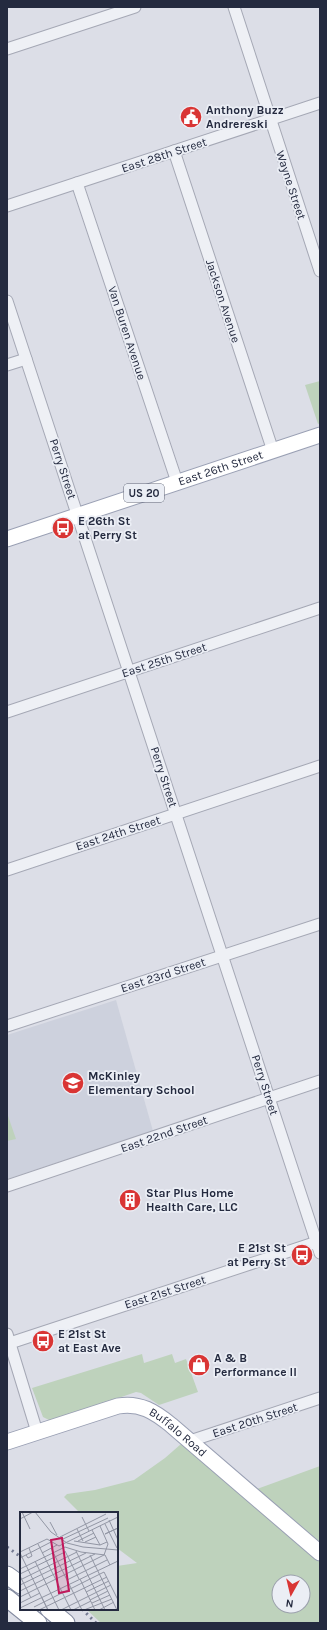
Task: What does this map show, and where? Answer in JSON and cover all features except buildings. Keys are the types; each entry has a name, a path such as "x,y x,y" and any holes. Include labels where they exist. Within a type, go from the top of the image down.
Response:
{"highway":[{"path":"7,1575 20,1585"},
{"path":"7,1598 20,1608"},
{"path":"22,1610 38,1623"},
{"path":"51,1610 66,1623"}],"main road":[{"name":"East 26th Street","path":"7,538 320,435"},
{"name":"Buffalo Road","path":"7,1442 118,1406 134,1405 149,1409 190,1441 320,1553"}],"street":[{"path":"7,49 135,7"},
{"name":"Wayne Street","path":"234,7 320,271"},
{"name":"East 28th Street","path":"7,206 320,103"},
{"name":"Jackson Avenue","path":"174,151 273,451"},
{"name":"Van Buren Avenue","path":"77,183 177,482"},
{"name":"Perry Street","path":"7,301 269,1098 319,1245"},
{"path":"7,365 26,358"},
{"name":"East 25th Street","path":"7,712 320,608"},
{"name":"East 24th Street","path":"7,870 320,766"},
{"name":"East 23rd Street","path":"7,1026 320,924"},
{"name":"East 22nd Street","path":"7,1186 320,1081"},
{"name":"East 21st Street","path":"8,1341 319,1245"},
{"path":"8,1341 37,1432"},
{"name":"East 20th Street","path":"190,1441 320,1398"}],"shaded area":[{"name":"McKinley Elementary School","path":"116,1000 153,1131 7,1179 7,1035"}],"green space":[{"path":"320,381 320,423 318,424 305,385"},
{"path":"7,1113 16,1139 7,1141"},
{"path":"142,1354 144,1363 172,1354 175,1363 186,1359 198,1392 159,1405 141,1393 136,1392 51,1421 43,1417 32,1388"},
{"path":"181,1444 320,1562 320,1623 101,1623 87,1610 118,1610 118,1566 137,1563 118,1549 118,1512 79,1512 64,1497 67,1494 95,1490 134,1480 165,1458"},
{"path":"320,1466 320,1543 257,1489"}],"railway":[{"path":"7,1547 20,1556"},
{"path":"83,1610 96,1623"}],"place":[{"name":"Anthony Buzz Andrereski","path":"191,117"},
{"name":"E 26th St at Perry St","path":"63,528"},
{"name":"McKinley Elementary School","path":"73,1083"},
{"name":"Star Plus Home Health Care, LLC","path":"130,1200"},
{"name":"E 21st St at Perry St","path":"302,1255"},
{"name":"E 21st St at East Ave","path":"43,1341"},
{"name":"A & B Performance II","path":"199,1365"}]}
